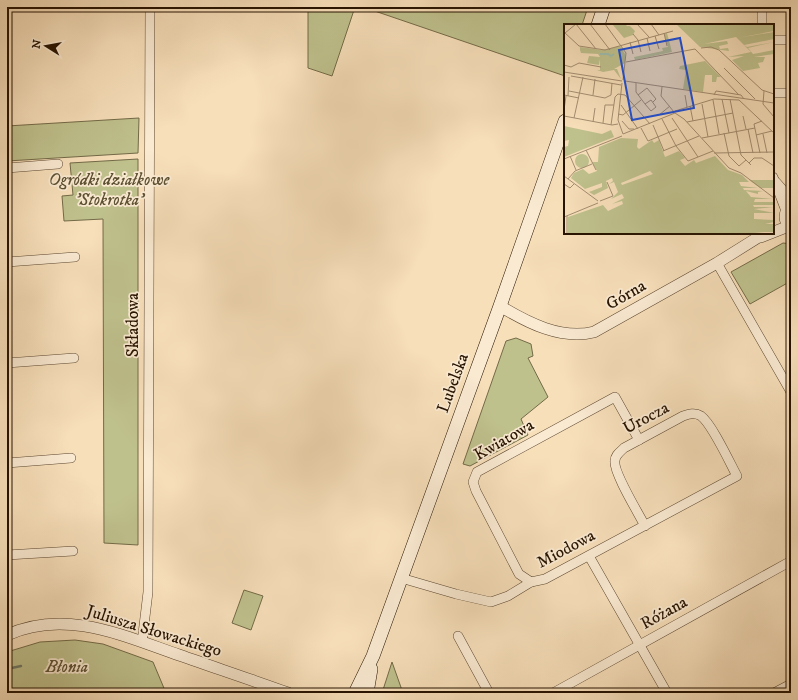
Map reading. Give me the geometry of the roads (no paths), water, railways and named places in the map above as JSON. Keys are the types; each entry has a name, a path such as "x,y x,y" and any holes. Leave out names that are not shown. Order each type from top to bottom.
{"main road":[{"path":"598,24 604,7"},
{"name":"Lubelska","path":"355,693 373,656 500,306 564,124"},
{"name":"Lubelska","path":"367,693 373,656"}],"street":[{"name":"Składowa","path":"142,642 148,594 150,7"},
{"path":"762,7 762,24"},
{"path":"774,40 791,40"},
{"path":"774,93 791,93"},
{"path":"7,168 58,164"},
{"path":"774,179 791,198"},
{"path":"774,179 789,218 774,226"},
{"name":"Górna","path":"774,228 789,218"},
{"name":"Górna","path":"500,306 513,314 558,332 574,335 588,334 602,329 718,263 763,235"},
{"path":"7,262 75,257"},
{"path":"718,263 791,392"},
{"path":"7,362 74,358"},
{"name":"Kwiatowa","path":"531,582 519,574 476,491 473,482 477,472 615,397 639,440"},
{"name":"Urocza","path":"645,526 615,466 614,461 619,452 683,416 698,414 708,423 738,476"},
{"path":"7,463 71,458"},
{"name":"Miodowa","path":"401,578 462,596 491,602 508,596 531,582 544,579 738,476"},
{"path":"7,555 73,551"},
{"path":"589,556 667,693"},
{"name":"Różana","path":"553,693 791,560"},
{"name":"Juliusza Słowackiego","path":"7,635 33,626 62,623 102,629 288,693"},
{"path":"458,636 489,693"},
{"path":"774,693 791,684"}],"waterway":[{"path":"7,669 21,666"}],"park label":[{"name":"Ogródki działkowe 'Stokrotka'","path":"109,190"},
{"name":"Błonia","path":"67,667"}]}
